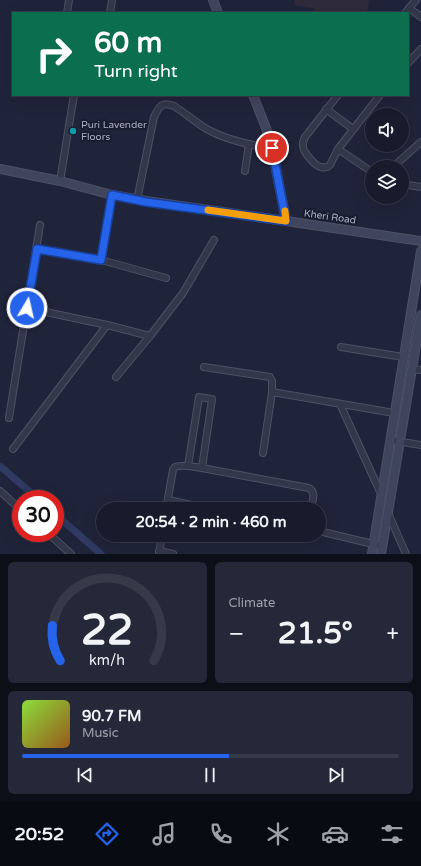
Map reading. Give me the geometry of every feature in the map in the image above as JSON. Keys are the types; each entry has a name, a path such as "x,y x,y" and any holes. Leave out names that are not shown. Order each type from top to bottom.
{"street":[{"path":"67,12 69,0"},
{"path":"110,12 112,0"},
{"path":"213,0 218,12"},
{"path":"416,0 407,11 421,17"},
{"path":"409,62 421,49"},
{"path":"60,181 74,96"},
{"path":"253,96 273,150 286,221"},
{"path":"337,96 305,137 302,144 305,152 316,165 324,168 330,165 338,149 366,115 378,96"},
{"path":"137,200 154,117 161,106 165,104 174,106 205,128 224,136 273,150"},
{"path":"326,109 353,129"},
{"path":"402,160 421,142"},
{"path":"245,171 249,144"},
{"path":"338,149 365,167"},
{"name":"Kheri Road","path":"0,169 60,181 137,200 421,241"},
{"path":"409,185 421,187"},
{"path":"101,260 112,195"},
{"path":"9,418 40,225"},
{"path":"116,377 183,293 214,240"},
{"path":"37,249 101,260 166,278"},
{"path":"372,554 421,251"},
{"path":"27,308 150,336"},
{"path":"326,533 374,544 382,550 400,442 417,370 421,315"},
{"path":"13,449 107,325"},
{"path":"341,347 403,357"},
{"path":"204,367 270,377 272,382 272,392 263,453"},
{"path":"272,392 394,412"},
{"path":"188,466 199,397 212,399 202,468"},
{"path":"340,404 382,496"},
{"path":"390,440 421,445"},
{"path":"177,502 168,500 173,470 178,466 188,466 309,488 313,493 312,502"},
{"path":"0,491 12,502"},
{"path":"388,513 406,554"},
{"path":"58,542 71,554"},
{"path":"161,542 159,553 173,554"}],"shaded area":[{"path":"295,0 369,0 367,12 313,12 314,8 294,5"}],"waterway":[{"path":"0,466 28,490"},
{"path":"64,522 101,554"}],"slow traffic":[{"path":"208,210 286,221 285,211"}],"place":[{"name":"Puri Lavender Floors","path":"73,131"}],"route":[{"path":"27,308 37,249 101,260 112,195 146,202 286,221 272,148"}]}
